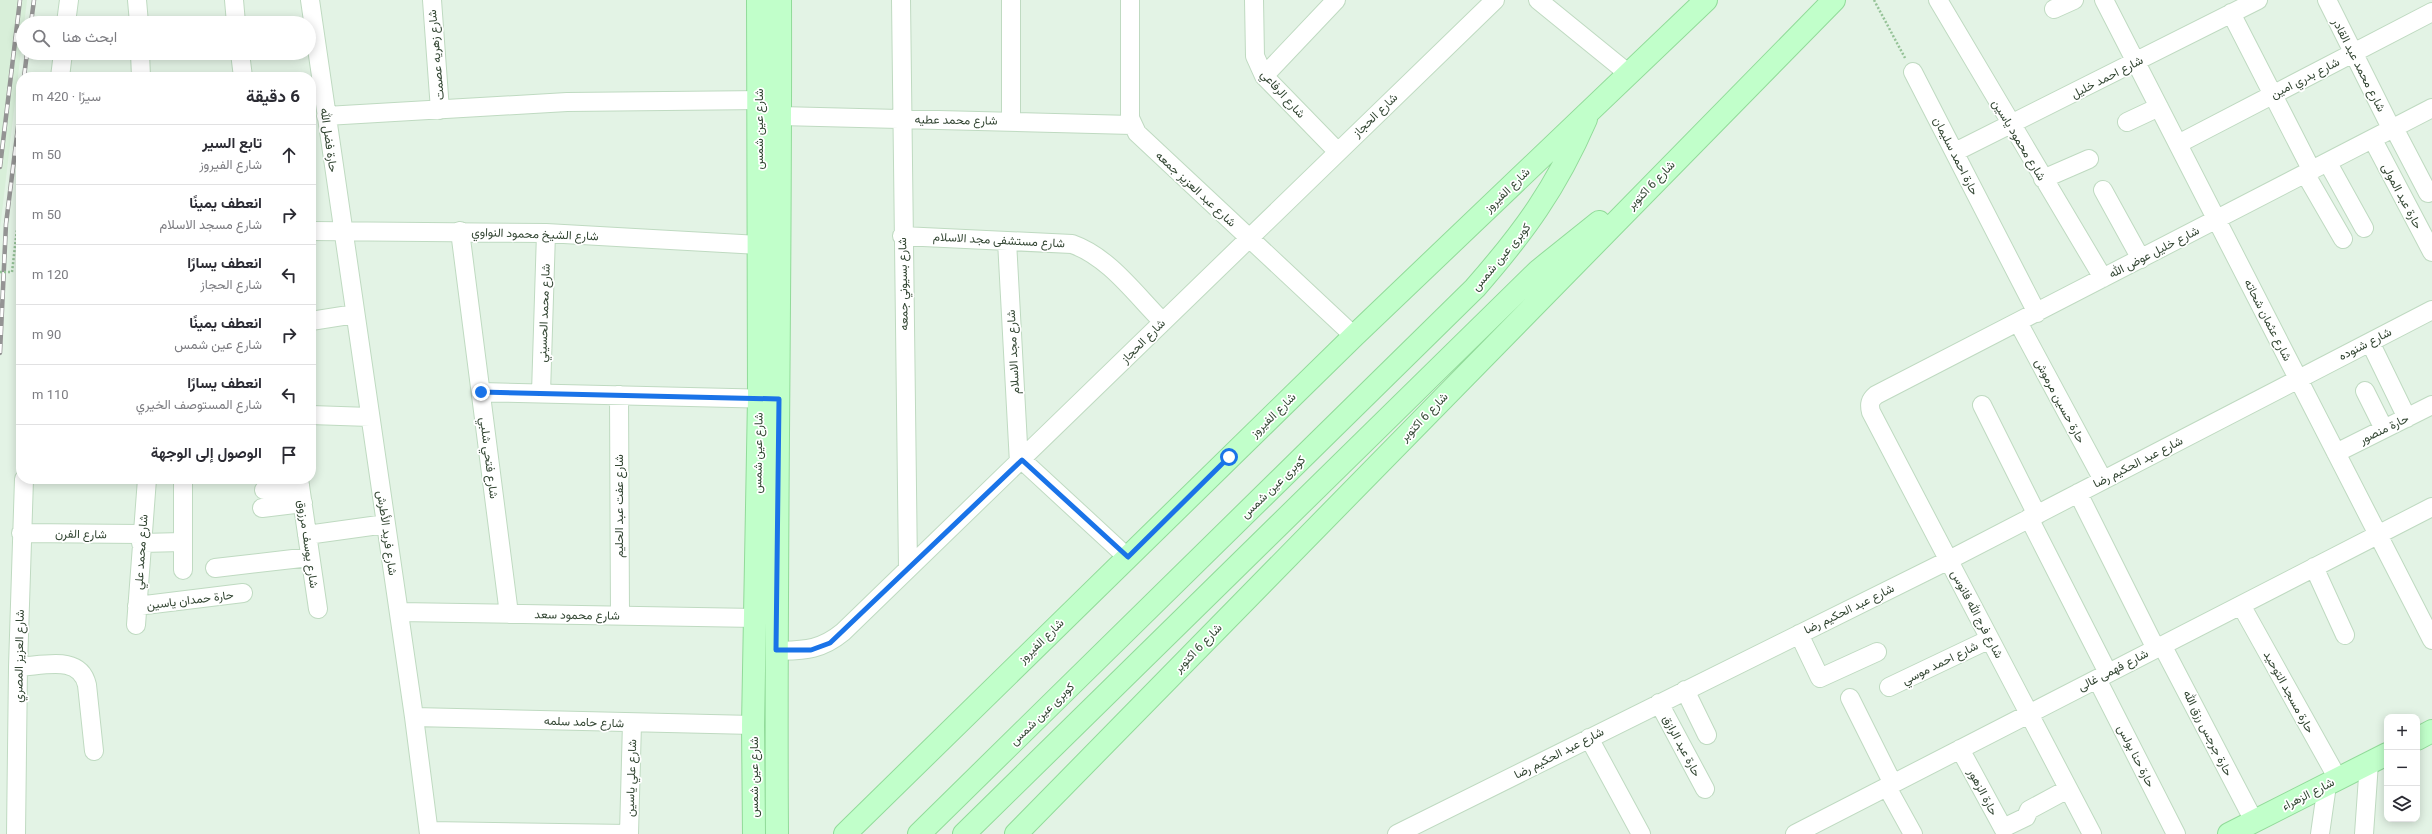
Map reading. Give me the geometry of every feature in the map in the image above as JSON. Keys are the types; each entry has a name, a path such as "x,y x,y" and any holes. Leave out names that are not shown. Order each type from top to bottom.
{"main road":[{"name":"شارع عين شمس","path":"758,0 759,245 769,399 776,650 777,834"},
{"name":"شارع عين شمس","path":"754,834 753,724 756,618 769,399 780,108 780,0"},
{"name":"شارع الفيروز","path":"845,834 1354,336 1706,0"},
{"name":"شارع 6 اكتوبر","path":"1016,834 1654,181 1834,0"},
{"name":"كوبرى عين شمس","path":"919,834 1475,288 1514,244 1544,202 1569,158 1590,111"},
{"path":"964,834 1501,309 1538,271 1592,227 1654,181"},
{"path":"2420,737 2432,731"},
{"name":"شارع الزهراء","path":"2229,834 2378,759"}],"street":[{"path":"67,16 69,0"},
{"path":"138,0 139,16"},
{"path":"234,0 235,16"},
{"name":"حارة فضل الله","path":"310,0 312,16"},
{"name":"شارع زهريه عصمت","path":"432,0 440,110"},
{"name":"شارع بسيوني جمعه","path":"901,0 902,236 908,569"},
{"path":"1010,0 1011,122"},
{"path":"1130,0 1132,125"},
{"name":"شارع الرفاعي","path":"1254,0 1255,56 1264,76 1337,151"},
{"path":"1264,76 1336,0"},
{"name":"شارع الحجاز","path":"776,650 811,650 830,643 1020,462 1162,321 1495,0"},
{"path":"1538,0 1629,74"},
{"name":"شارع محمود ياسين","path":"1938,0 2103,278"},
{"path":"2054,9 2074,0"},
{"name":"شارع عثمان شحاته","path":"2104,0 2432,640"},
{"name":"شارع احمد خليل","path":"1955,152 2258,0"},
{"name":"شارع محمد عبد القادر","path":"2327,0 2353,53 2428,193"},
{"name":"شارع بدري امين","path":"2178,144 2432,12"},
{"path":"2231,14 2315,170 2343,239"},
{"name":"حارة فضل الله","path":"316,44 343,232"},
{"path":"60,72 61,60"},
{"path":"140,60 141,72"},
{"path":"241,60 242,72"},
{"name":"حارة احمد سليمان","path":"1913,72 2036,312"},
{"name":"شارع محمد عطيه","path":"326,116 567,102 759,100 780,108 901,119 1132,125"},
{"path":"2127,122 2159,107"},
{"name":"شارع خليل عوض الله","path":"1876,395 2315,170 2432,108"},
{"name":"شارع عبد العزيز جمعه","path":"1132,125 1147,143 1354,336"},
{"name":"حارة عبد المولى","path":"2373,140 2432,252"},
{"path":"2043,179 2089,159"},
{"path":"2315,170 2364,228"},
{"path":"2103,190 2140,259"},
{"name":"شارع الشيخ محمود النواوي","path":"316,231 546,232 759,245"},
{"name":"شارع فتحي شلبي","path":"460,231 509,614"},
{"name":"شارع فريد الأطرش","path":"343,232 399,612 429,832"},
{"name":"شارع محمد الحسيني","path":"541,393 546,232"},
{"name":"شارع مستشفى مجد الاسلام","path":"902,236 1072,244 1086,248 1100,258 1162,321"},
{"name":"شارع مجد الاسلام","path":"1007,241 1020,462"},
{"name":"شارع شنوده","path":"2298,379 2432,310"},
{"path":"316,320 355,314"},
{"name":"حارة حسين مرموش","path":"2018,322 2102,480"},
{"path":"2370,342 2407,418"},
{"name":"شارع عبد الحكيم رضا","path":"1397,834 1949,560 2298,379"},
{"path":"2364,391 2384,429"},
{"path":"481,392 769,399"},
{"name":"شارع عفت عبد الحليم","path":"619,395 620,616"},
{"name":"شارع فرج الله فانوس","path":"1876,395 1871,400 1869,406 1871,412 2092,834"},
{"name":"حارة حنا بولس","path":"1982,405 2033,516 2103,676 2176,834"},
{"name":"حارة منصور","path":"2336,453 2432,405"},
{"path":"316,415 370,417"},
{"path":"1020,462 1128,557"},
{"name":"شارع العزيز المصري","path":"16,834 18,667 24,484"},
{"name":"شارع محمد علي","path":"136,625 141,539 146,484"},
{"path":"183,484 183,570"},
{"path":"264,490 291,484"},
{"name":"شارع يوسف مرزوق","path":"300,484 318,609"},
{"name":"حارة جرجس رزق الله","path":"2078,493 2159,647 2254,821"},
{"path":"262,508 303,503"},
{"name":"شارع فهمى غالى","path":"1795,834 2432,507"},
{"path":"307,535 386,524"},
{"name":"شارع الفرن","path":"21,533 183,542"},
{"path":"215,568 310,556"},
{"path":"2314,567 2345,635"},
{"name":"حارة حمدان ياسين","path":"137,606 243,593"},
{"name":"حارة مسجد التوحيد","path":"2241,605 2332,782"},
{"name":"شارع محمود سعد","path":"399,612 756,618"},
{"path":"1799,634 1820,678 1877,652"},
{"name":"شارع احمد موسي","path":"1889,687 1990,639"},
{"path":"18,667 70,664 79,668 85,675 87,685 94,751"},
{"path":"1685,690 1707,735"},
{"path":"1850,698 1913,834"},
{"name":"حارة عبد الرازق","path":"1659,703 1705,789"},
{"name":"شارع حامد سلمه","path":"414,717 632,723 753,724"},
{"name":"شارع علي ياسين","path":"629,834 632,723"},
{"path":"1589,738 1641,834"},
{"name":"حارة الزهور","path":"1960,749 2003,828 2026,817 2029,810 2068,789"},
{"path":"2364,834 2378,759"},
{"path":"2320,834 2332,782"},
{"path":"429,832 629,834"}],"path":[{"path":"1874,0 1913,72"},
{"path":"0,272 12,272 16,238"}],"shaded area":[{"path":"0,0 27,0 25,16 16,16 16,60 20,60 19,72 16,72 16,93 0,229"}],"railway":[{"path":"18,16 20,0"},
{"path":"32,16 34,0"},
{"path":"0,167 16,33"},
{"path":"25,72 26,60"},
{"path":"0,353 6,224 16,143"}],"route":[{"path":"481,392 779,399 776,650 811,650 830,643 1022,460 1128,557 1229,457"}]}
